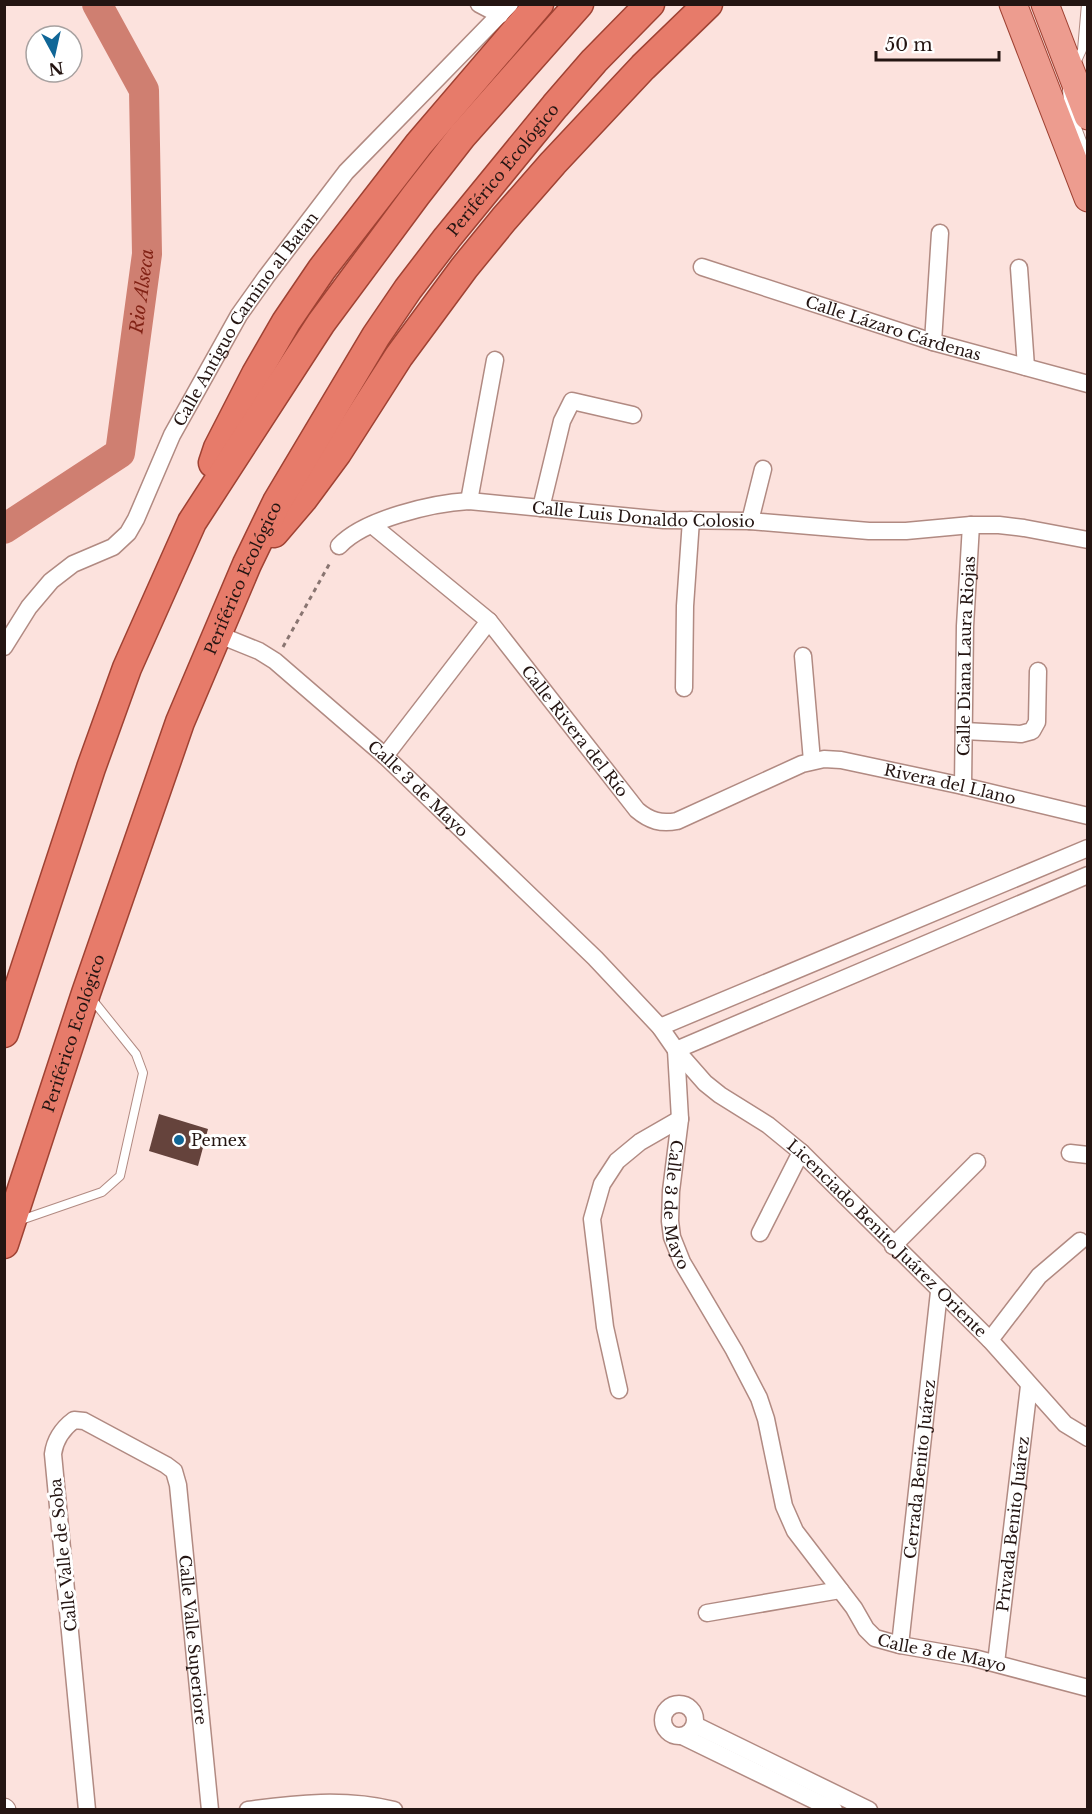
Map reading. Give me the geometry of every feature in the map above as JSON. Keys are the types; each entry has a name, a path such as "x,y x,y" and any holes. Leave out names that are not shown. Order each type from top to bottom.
{"highway":[{"path":"4,1033 91,768 127,668 192,522 218,448 256,374 286,322 322,270 419,144 539,4"},
{"path":"192,522 296,360 416,195 462,136 579,4"},
{"name":"Periférico Ecológico","path":"8,1234 86,993 180,722 247,564 277,502 355,370 408,289 555,106 650,4"},
{"path":"247,564 303,499 337,453 399,356 464,268 504,219 643,67 706,9"}],"main road":[{"path":"1013,4 1088,198"},
{"path":"1045,4 1070,75 1088,116"}],"street":[{"path":"479,4 505,10"},
{"name":"Calle Antiguo Camino al Batan","path":"5,645 29,607 51,581 73,564 113,547 128,532 136,519 172,435 239,315 266,277 346,172 505,10"},
{"path":"933,342 940,233"},
{"name":"Calle Lázaro Cárdenas","path":"702,267 933,342 1088,384"},
{"path":"1019,268 1026,367"},
{"path":"469,501 495,360"},
{"path":"541,508 562,421 572,401 633,415"},
{"path":"750,521 763,470"},
{"name":"Calle Luis Donaldo Colosio","path":"339,546 346,538 372,525 436,504 469,501 615,516 750,521 887,532 971,525 1024,528 1088,540"},
{"path":"684,688 685,606 691,520"},
{"name":"Calle Rivera del Río","path":"372,525 489,621 637,810 646,818 666,823 677,821 812,761"},
{"name":"Calle Diana Laura Riojas","path":"963,786 965,626 971,525"},
{"path":"385,756 489,621"},
{"name":"Calle 3 de Mayo","path":"217,634 259,651 275,661 385,756 595,958 660,1027 676,1050 680,1119 671,1191 670,1221 674,1244 759,1398 766,1419 780,1491 789,1520 870,1634 881,1640 900,1645 996,1663 1088,1688"},
{"path":"804,656 812,761"},
{"path":"964,731 1021,734 1032,731 1037,722 1038,671"},
{"name":"Rivera del Llano","path":"812,761 841,760 1088,816"},
{"path":"660,1027 1088,848"},
{"path":"676,1050 1088,875"},
{"path":"967,898 976,922"},
{"path":"796,970 806,994"},
{"name":"Licenciado Benito Juárez Oriente","path":"676,1050 705,1083 768,1125 801,1152 939,1292 990,1340 1065,1424 1088,1438"},
{"path":"619,1390 605,1327 592,1219 602,1184 617,1161 640,1142 680,1119"},
{"path":"760,1233 801,1152"},
{"path":"1070,1153 1088,1155"},
{"path":"893,1246 977,1162"},
{"path":"990,1340 1039,1276 1080,1240"},
{"name":"Cerrada Benito Juárez","path":"900,1645 939,1292"},
{"name":"Privada Benito Juárez","path":"996,1663 1029,1386"},
{"name":"Calle Valle de Soba","path":"87,1809 53,1454 54,1444 64,1428 74,1420 84,1421 166,1465 174,1472"},
{"name":"Calle Valle Superiore","path":"174,1472 178,1485 210,1809"},
{"path":"707,1613 840,1590"},
{"path":"834,1809 688,1730 869,1809"},
{"path":"248,1809 291,1804 333,1803 362,1804 394,1809"}],"lane":[{"path":"1086,4 1082,50 1070,75 1066,95 1088,157"},
{"path":"8,1234 102,1192 120,1176 144,1073 136,1054 86,993"}],"path":[{"path":"275,661 339,546"}],"building":[{"name":"Pemex","path":"159,1114 208,1129 198,1166 149,1151"}],"waterway":[{"name":"Rio Alseca","path":"4,529 120,453 147,254 144,90 97,4"}],"place":[{"name":"Pemex","path":"179,1140"}]}
